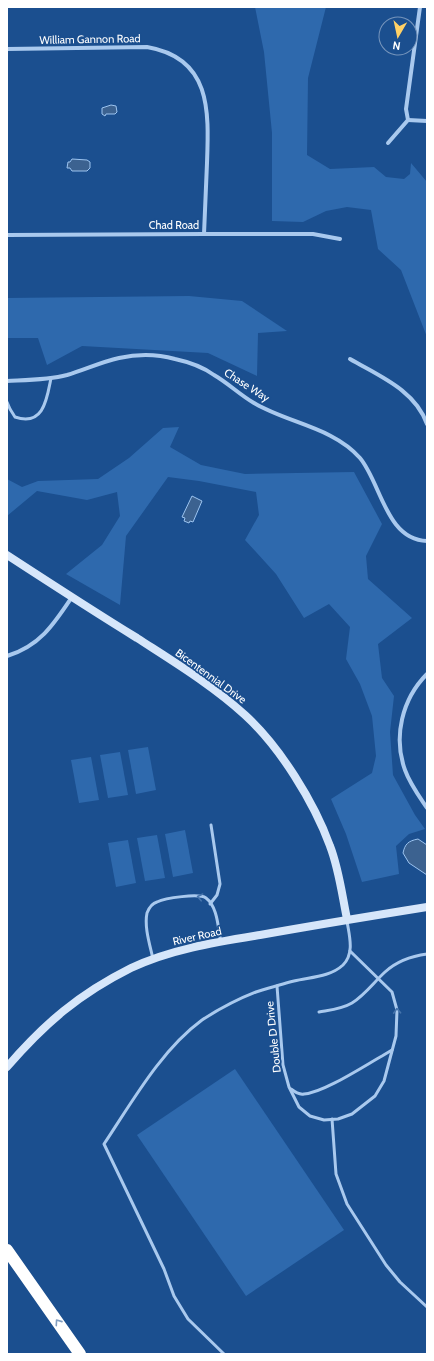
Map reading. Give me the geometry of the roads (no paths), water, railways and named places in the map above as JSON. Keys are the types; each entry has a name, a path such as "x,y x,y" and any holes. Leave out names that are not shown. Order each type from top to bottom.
{"highway":[{"path":"7,1250 80,1354"}],"street":[{"path":"408,120 406,109 420,7"},
{"name":"William Gannon Road","path":"7,49 147,47 168,52 185,63 201,86 207,114 208,143 204,234"},
{"path":"408,120 427,121"},
{"path":"388,143 408,120"},
{"name":"Chad Road","path":"7,235 312,234 340,239"},
{"name":"Chase Way","path":"7,381 51,378 66,375 118,358 133,356 161,356 202,368 254,403 341,442 360,459 371,476 382,502 397,526 409,536 427,541"},
{"path":"350,359 401,388 423,414 427,424"},
{"name":"Bicentennial Drive","path":"7,555 203,681 222,694 246,716 266,738 305,793 330,846 338,873 347,919"},
{"path":"7,656 18,653 41,638 72,597"},
{"path":"427,674 416,688 403,714 400,727 400,742 405,770 411,783 427,808"},
{"name":"River Road","path":"7,1067 30,1040 71,1004 106,981 133,967 178,951 221,942 347,919 427,907"}],"lane":[{"path":"7,402 10,410 15,416 30,419 41,411 46,403 51,378"},
{"path":"210,904 217,894 220,884 211,825"},
{"path":"153,960 147,918 148,911 152,905 158,902 192,896 206,898 214,910 221,942"},
{"path":"347,919 350,951"},
{"name":"Double D Drive","path":"350,951 379,979 392,992 396,1003 396,1036 384,1080 375,1096 352,1114 338,1119 324,1120 310,1116 299,1106 289,1087 283,1065 277,986 328,974 344,964 350,951"},
{"path":"319,1012 344,1007 352,1003 369,990 393,966 403,960 427,954"},
{"path":"224,1354 188,1319 174,1296 164,1268 104,1144 154,1069 182,1037 202,1020 227,1006 256,993 277,986"},
{"path":"289,1087 296,1093 303,1095 321,1090 392,1050"},
{"path":"332,1119 336,1174 347,1204 386,1265 400,1282 427,1307"}]}
